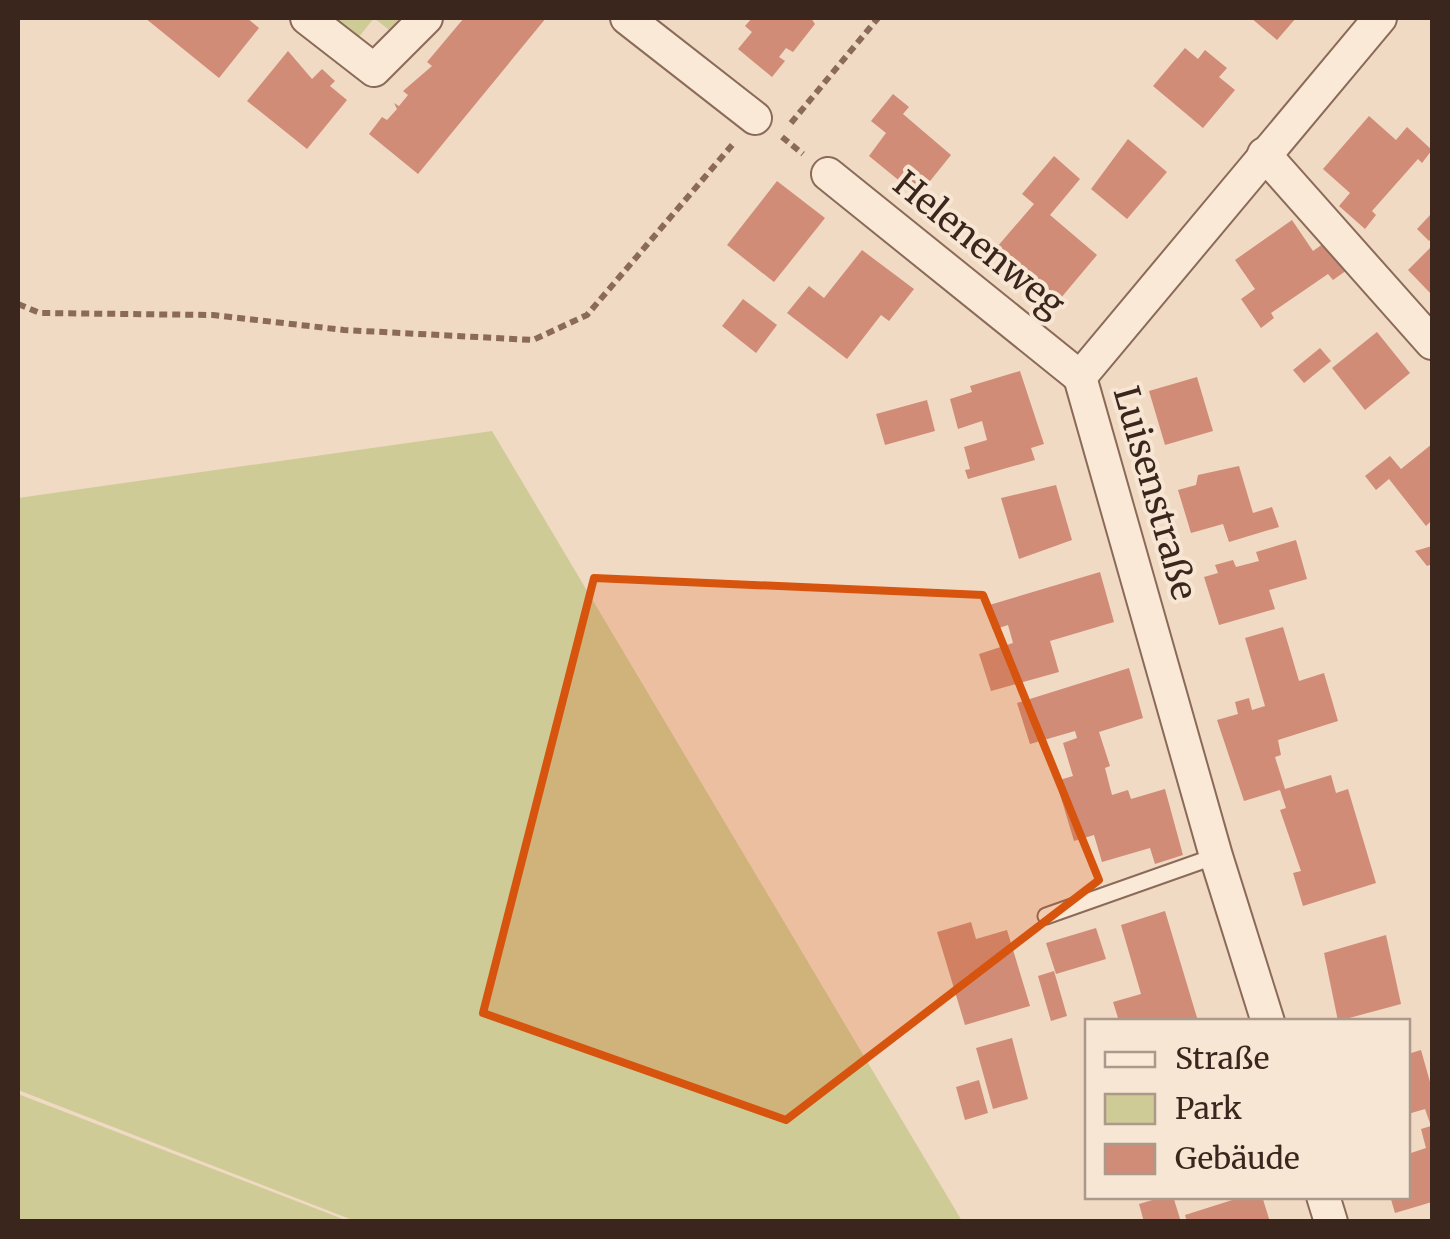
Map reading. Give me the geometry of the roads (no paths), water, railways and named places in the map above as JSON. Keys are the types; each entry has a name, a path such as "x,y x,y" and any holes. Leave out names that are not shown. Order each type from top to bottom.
{"street":[{"path":"308,18 374,70 426,18"},
{"path":"627,18 768,127"},
{"name":"Luisenstraße","path":"1267,1019 1216,856 1080,377 1380,18"},
{"path":"1264,154 1432,343"},
{"name":"Helenenweg","path":"828,174 1080,377"}],"lane":[{"path":"1046,916 1216,856"}]}
